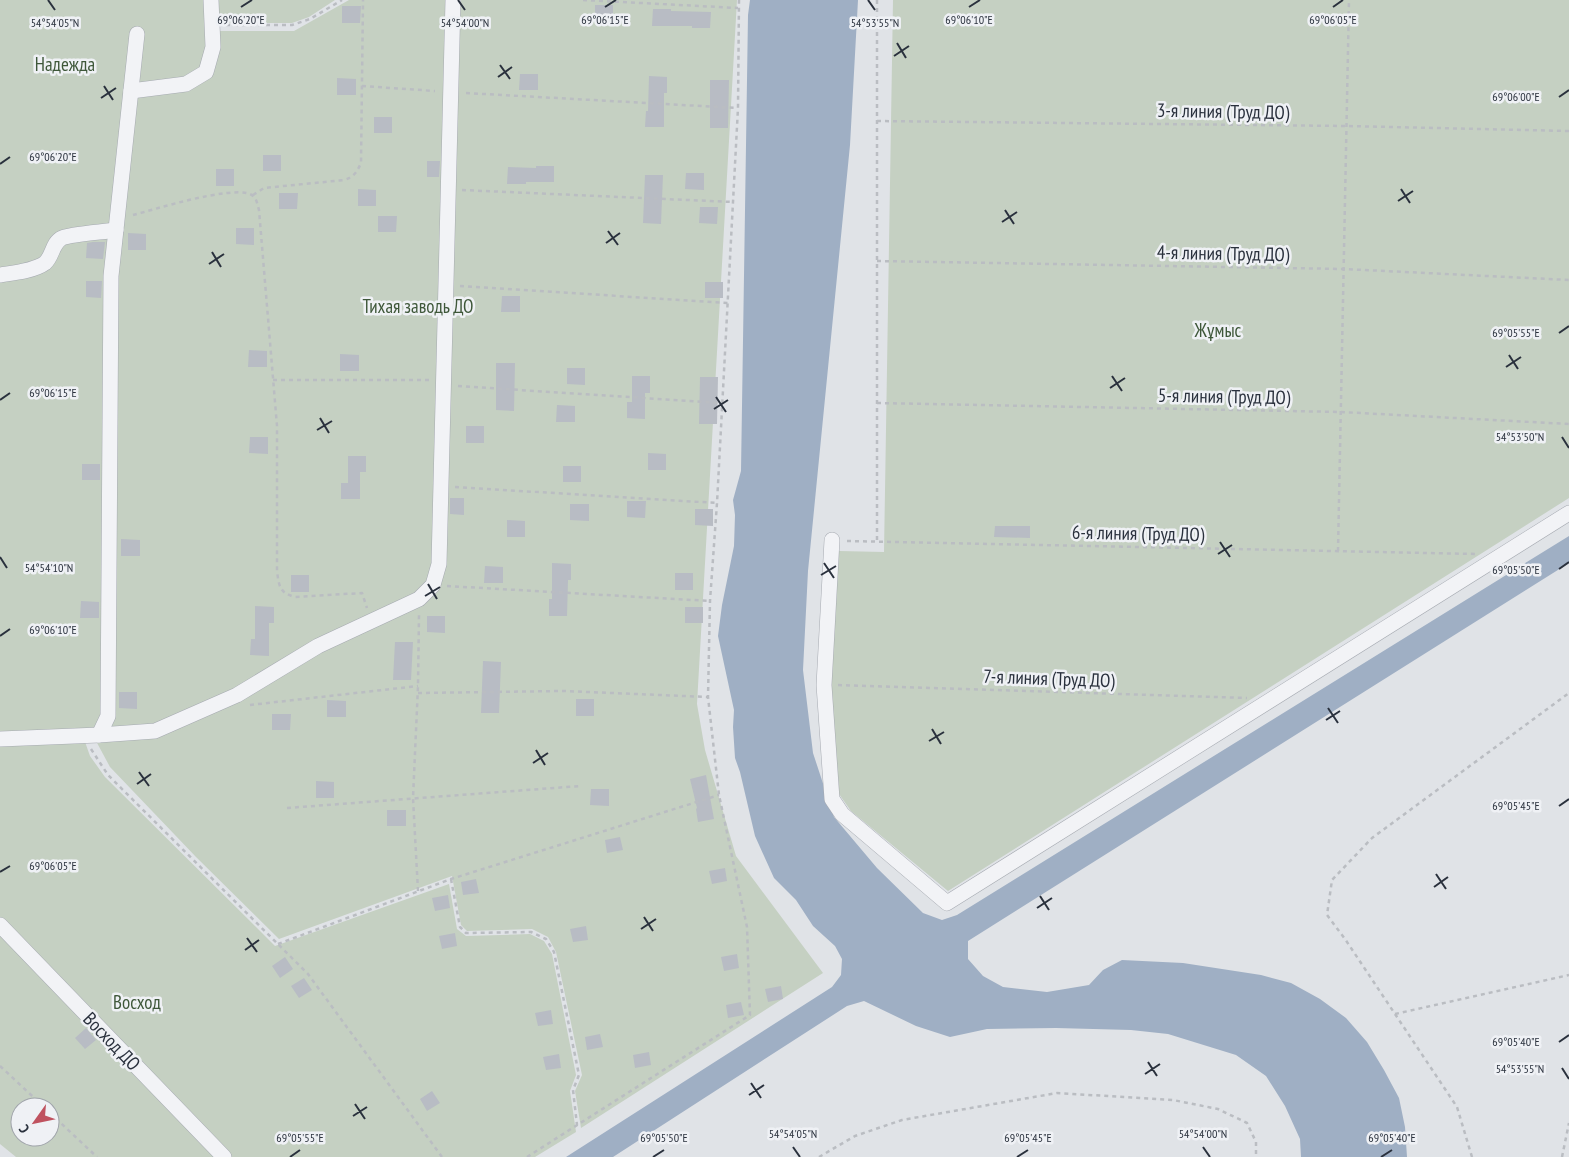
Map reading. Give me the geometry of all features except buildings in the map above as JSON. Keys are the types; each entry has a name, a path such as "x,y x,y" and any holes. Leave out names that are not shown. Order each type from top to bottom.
{"street":[{"path":"131,91 186,84 206,72 213,47 210,0"},
{"path":"0,739 155,731 237,696 318,646 419,599 433,585 439,564 453,0"},
{"path":"93,735 108,716 110,276 137,34"},
{"path":"0,275 30,270 44,263 56,242 64,237 116,225"},
{"path":"832,540 824,685 832,799 842,814 948,903 1569,513"},
{"name":"Восход ДО","path":"0,925 224,1157"}],"path":[{"path":"212,25 292,25 310,19 342,0"},
{"path":"116,225 201,197 233,193 253,195 264,188 351,178 357,172 361,163 364,0"},
{"path":"583,0 738,8"},
{"path":"527,1157 750,1015 747,927 719,795 708,697 710,601 738,108 739,0"},
{"path":"877,0 877,541"},
{"path":"1338,551 1349,0"},
{"path":"362,86 450,93 738,108"},
{"name":"3-я линия (Труд ДО)","path":"877,121 1347,126 1569,131"},
{"path":"448,190 733,202"},
{"path":"253,195 259,210 277,426 277,572 279,585 286,594 295,597 362,593 372,622"},
{"name":"4-я линия (Труд ДО)","path":"877,261 1344,269 1569,280"},
{"path":"446,285 728,302"},
{"path":"273,380 444,383 721,403"},
{"name":"5-я линия (Труд ДО)","path":"877,403 1341,412 1569,424"},
{"path":"441,486 717,503"},
{"name":"6-я линия (Труд ДО)","path":"832,540 1503,554"},
{"path":"433,585 710,601"},
{"path":"418,892 413,798 418,693 419,599"},
{"name":"7-я линия (Труд ДО)","path":"824,685 1274,698"},
{"path":"237,696 243,703 252,706 418,686"},
{"path":"418,693 563,691 708,697"},
{"path":"1472,1157 1457,1107 1345,939 1326,915 1332,880 1372,838 1569,693"},
{"path":"93,735 92,752 108,775 308,974 442,1157"},
{"path":"287,808 580,786"},
{"path":"278,944 451,879 719,795"},
{"path":"451,879 460,927 466,933 531,932 546,939 554,952 579,1075 573,1090 577,1125"},
{"path":"1395,1014 1569,975"},
{"path":"0,1066 33,1097"},
{"path":"819,1157 855,1136 902,1120 1057,1093 1173,1100 1218,1110 1247,1123 1256,1142 1256,1157"},
{"path":"60,1122 97,1157"},
{"path":"1562,1157 1569,1123"}],"green space":[{"name":"Надежда","path":"0,0 206,0 209,45 201,67 185,77 126,84 101,717 94,729 0,734"},
{"path":"213,0 335,0 309,17 292,23 214,23"},
{"name":"Тихая заводь ДО","path":"349,0 737,0 697,704 705,750 736,856 823,973 581,1128 575,1091 582,1075 556,952 548,937 532,929 467,931 461,925 452,876 279,939 196,857 110,767 96,741 111,727 117,266 136,96 209,76 218,31 294,31"},
{"name":"Жұмыс","path":"893,0 1569,0 1569,498 948,891 851,811 839,794 831,682 839,551 884,552"},
{"name":"Восход","path":"84,739 90,756 105,777 275,946 449,884 457,929 466,936 530,934 544,941 552,954 576,1075 570,1091 576,1132 535,1157 16,1157 0,1144 0,743"}],"water":[{"path":"750,0 858,0 850,145 808,571 803,670 813,753 834,817 877,868 923,913 942,920 957,915 1569,536 1569,563 968,941 968,959 983,976 1003,987 1047,992 1089,985 1103,970 1122,960 1183,963 1261,975 1291,983 1320,999 1346,1018 1367,1042 1399,1098 1405,1127 1407,1157 1301,1157 1300,1139 1285,1106 1266,1076 1236,1055 1168,1034 1131,1030 1056,1028 987,1029 950,1037 916,1026 864,1001 847,1006 613,1157 566,1157 832,987 841,975 842,959 835,946 813,926 796,900 774,878 755,836 735,758 734,710 718,636 734,546 735,515 733,500 741,471 748,15"}]}
